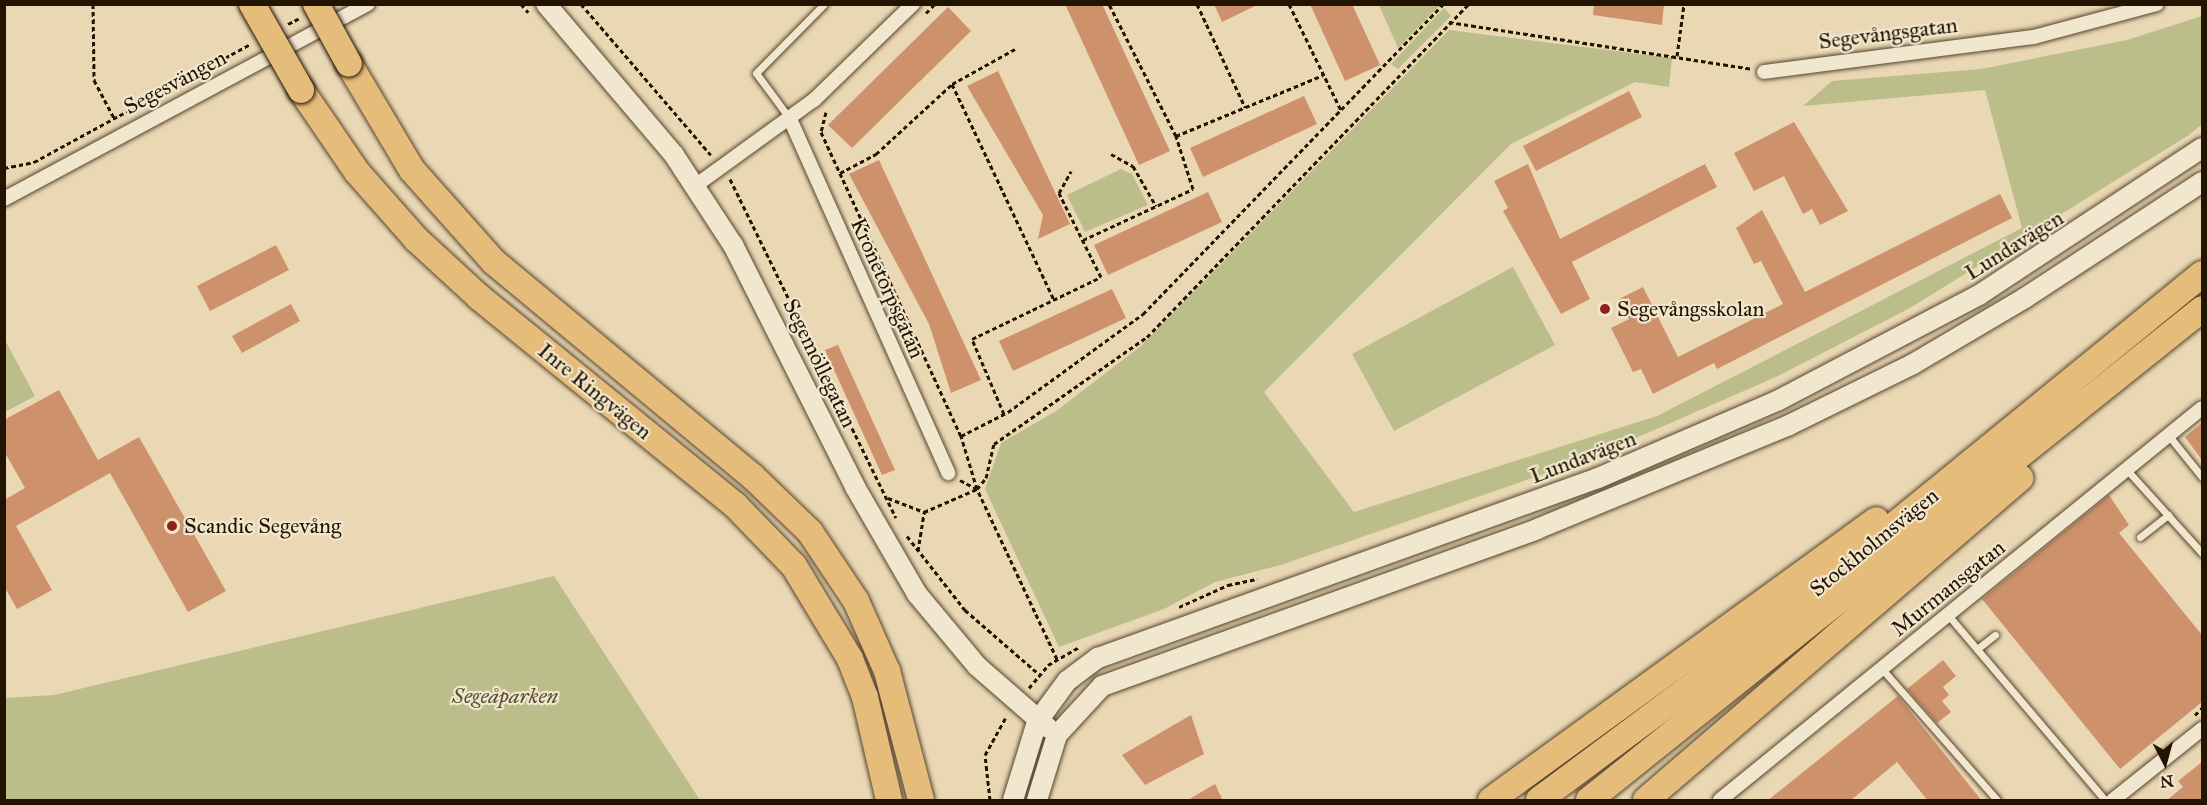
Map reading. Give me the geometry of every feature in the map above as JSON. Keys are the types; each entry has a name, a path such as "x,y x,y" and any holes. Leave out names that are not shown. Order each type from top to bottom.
{"highway":[{"name":"Inre Ringvägen","path":"252,4 300,90 357,172 416,238 479,297 735,505 794,567 850,659 865,697 889,801"},
{"name":"Inre Ringvägen","path":"311,10 349,64 412,170 495,262 761,484 810,532 856,601 887,671 921,801"},
{"name":"Stockholmsvägen","path":"1539,801 1751,642 2202,274"},
{"name":"Stockholmsvägen","path":"1589,801 2202,309"},
{"path":"1646,801 2065,441 2202,315"},
{"path":"1491,801 2123,338"}],"main road":[{"name":"Segemöllegatan","path":"546,4 695,186 733,245 886,544 946,631 1016,705 1058,735"},
{"name":"Lundavägen","path":"1013,801 1037,722 1067,681 1098,658 1598,478 1849,366 1979,295 2202,148"},
{"path":"1037,801 1058,735 1102,686 1538,529 1789,425 1913,364 2015,304 2202,183"}],"street":[{"name":"Segesvängen","path":"4,199 368,4"},
{"path":"695,186 790,119 913,4"},
{"name":"Segevångsgatan","path":"1764,72 2034,37 2157,4"},
{"name":"Kronetorpsgatan","path":"790,119 948,473"},
{"name":"Murmansgatan","path":"1720,801 2202,408"},
{"path":"2113,801 2202,729"}],"lane":[{"path":"790,119 756,73 824,4"},
{"path":"2169,436 2202,477"},
{"path":"2127,470 2202,553"},
{"path":"2140,537 2168,515"},
{"path":"1948,615 2105,801"},
{"path":"1977,649 1995,634"},
{"path":"1882,669 1997,801"}],"path":[{"path":"93,4 94,80 115,118"},
{"path":"1083,240 1193,189 1176,136 1109,4"},
{"path":"1197,4 1245,108"},
{"path":"1289,4 1341,110"},
{"path":"961,436 1004,414 1143,314 1443,4"},
{"path":"899,524 886,497 924,512 977,489 986,478 994,444 1147,337 1449,22 1469,4"},
{"path":"1677,57 1684,4"},
{"path":"276,30 311,10"},
{"path":"1449,22 1764,72"},
{"path":"4,168 34,162 257,41"},
{"path":"840,173 876,154 952,84 1015,49"},
{"path":"1176,136 1323,75"},
{"path":"952,84 1054,300"},
{"path":"826,111 821,132 961,436 977,489 1057,659"},
{"path":"1111,154 1132,166 1156,206"},
{"path":"1004,414 972,339 1101,277 1059,193 1071,171"},
{"path":"918,553 924,512"},
{"path":"905,533 918,553 983,629 1040,675"},
{"path":"1174,611 1228,585 1262,579"},
{"path":"990,801 986,755 1016,705 1040,675 1057,659 1084,645"}],"green space":[{"path":"1379,5 1440,5 1398,48"},
{"path":"1444,8 1451,16 1398,69 1391,64"},
{"path":"2202,16 2202,124 2189,135 1910,308 1776,377 1590,458 1281,565 1215,582 1164,609 1059,647 985,489 1001,443 1056,411 1141,346 1449,30 1672,58 1669,87 1635,82 1511,144 1264,392 1354,512 1657,416 2022,228 1985,90 1803,106 1832,81 1981,69 2127,40"},
{"path":"1121,169 1132,174 1148,205 1085,232 1067,195"},
{"path":"1513,267 1555,345 1394,431 1352,354"},
{"path":"5,340 35,396 4,412"},
{"name":"Segeåparken","path":"554,576 700,800 5,800 5,698 54,695"}],"building":[{"path":"1065,4 1102,4 1170,151 1139,165"},
{"path":"1214,4 1259,4 1222,22"},
{"path":"1310,4 1352,4 1380,65 1345,81"},
{"path":"1594,4 1664,4 1662,25 1593,15"},
{"path":"948,7 971,31 852,148 828,125"},
{"path":"998,71 1070,224 1038,239 1043,215 967,86"},
{"path":"1629,91 1642,117 1536,171 1523,146"},
{"path":"1304,96 1317,124 1203,177 1190,148"},
{"path":"1794,122 1848,211 1820,225 1812,209 1803,214 1784,176 1754,191 1734,153"},
{"path":"879,160 981,380 951,393 929,324 849,174"},
{"path":"1528,164 1560,239 1705,164 1717,187 1572,262 1590,299 1561,314 1503,211 1508,208 1494,181"},
{"path":"1208,192 1222,222 1108,275 1094,245"},
{"path":"2000,194 2012,218 1717,369 1714,363 1653,394 1641,369 1633,372 1611,328 1629,319 1619,299 1643,287 1678,357 1783,304 1761,261 1754,264 1736,228 1762,210 1805,292"},
{"path":"276,245 289,270 210,311 197,286"},
{"path":"1112,289 1126,318 1013,371 999,341"},
{"path":"291,304 300,321 242,353 232,336"},
{"path":"838,345 895,470 882,475 825,350"},
{"name":"Scandic Segevång","path":"59,390 98,460 139,437 226,591 188,612 110,473 16,526 52,590 17,609 4,586 4,500 25,488 4,451 4,420"},
{"path":"2202,423 2202,460 2185,437"},
{"path":"2109,495 2129,525 2119,533 2202,635 2202,702 2120,769 1982,599"},
{"path":"1943,660 1956,676 1943,687 1949,695 1942,701 1951,712 1937,723 1907,689"},
{"path":"1898,696 1982,801 1928,801 1897,762 1850,801 1767,801"},
{"path":"1191,715 1204,754 1145,785 1122,755"},
{"path":"2202,762 2202,801 2166,801 2183,787 2178,781"},
{"path":"1215,784 1223,801 1186,801"}],"place":[{"name":"Segevångsskolan","path":"1605,309"},
{"name":"Scandic Segevång","path":"172,526"}]}
